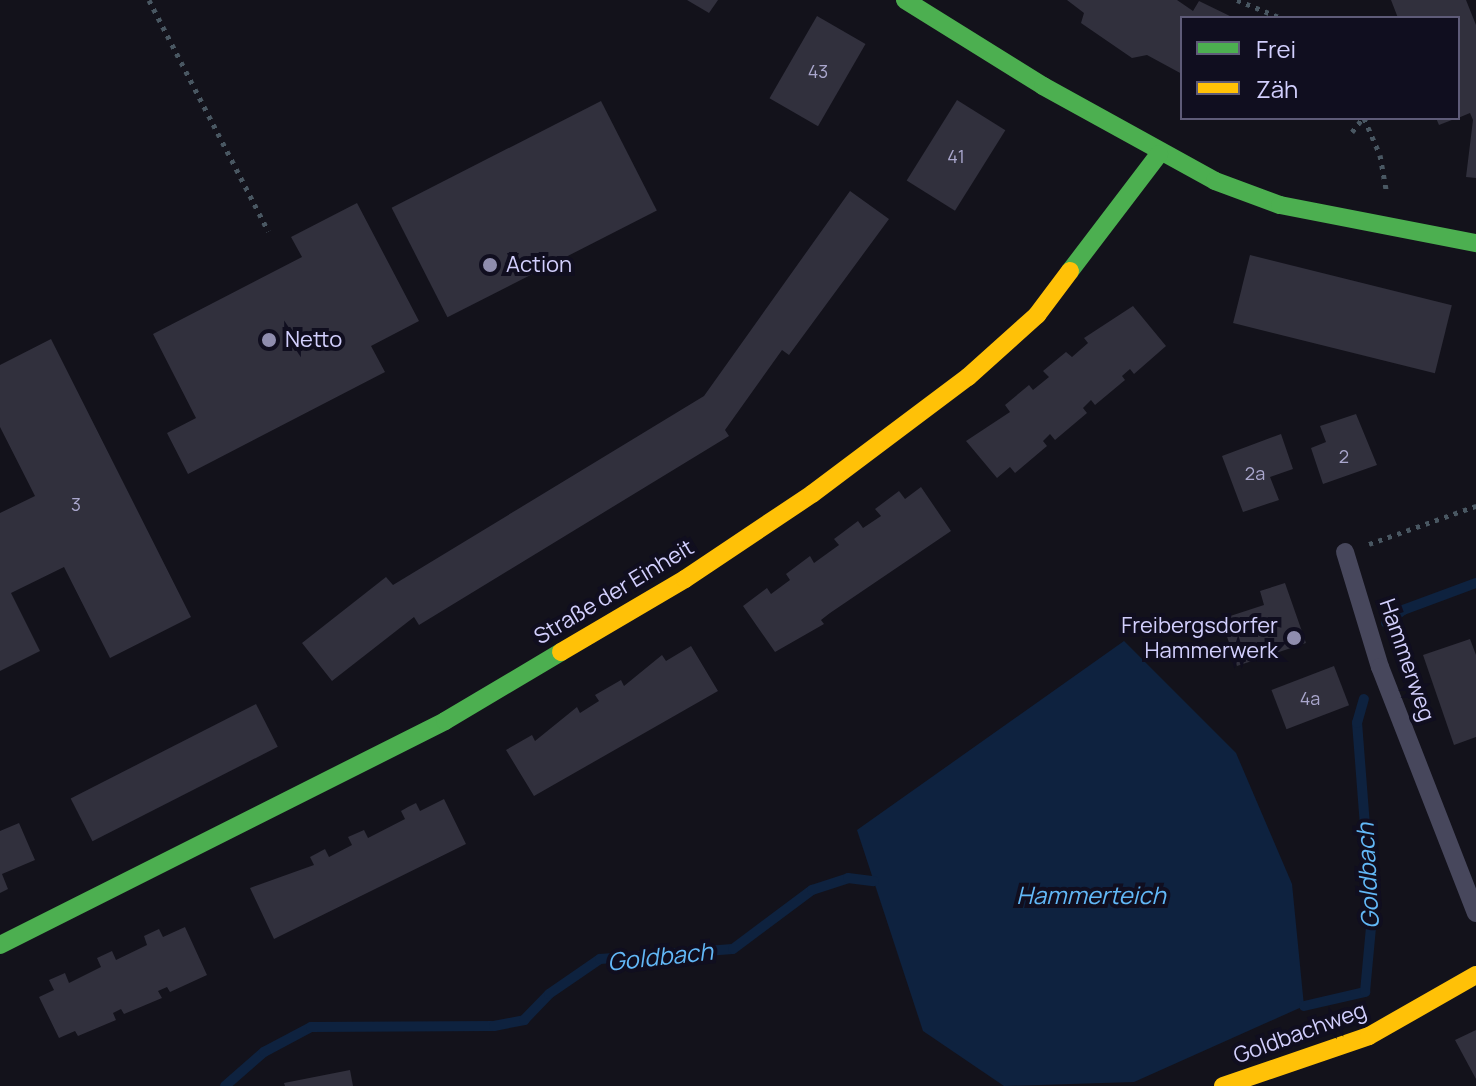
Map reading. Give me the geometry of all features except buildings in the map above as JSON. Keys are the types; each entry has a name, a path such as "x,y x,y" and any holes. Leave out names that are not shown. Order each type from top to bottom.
{"street":[{"path":"905,0 1159,154 1280,205 1476,243"},
{"name":"Straße der Einheit","path":"0,945 445,721 685,579 812,494 968,377 1037,315 1159,154"},
{"name":"Goldbachweg","path":"1223,1086 1369,1036 1476,975"}],"lane":[{"name":"Hammerweg","path":"1345,552 1380,667 1476,913"}],"path":[{"path":"149,0 268,231"},
{"path":"1237,0 1276,16"},
{"path":"1352,132 1362,120"},
{"path":"1365,120 1386,178 1379,225"},
{"path":"1345,552 1476,506"}],"water":[{"name":"Hammerteich","path":"1124,641 1236,753 1292,884 1304,1006 1134,1082 1004,1086 923,1031 857,830"}],"waterway":[{"name":"Goldbach","path":"1386,623 1403,610 1476,583"},
{"name":"Goldbach","path":"1304,1006 1365,992 1372,917 1357,723 1364,699"},
{"name":"Goldbach","path":"225,1086 264,1052 311,1027 494,1026 524,1020 549,994 600,959 733,949 812,890 848,878 874,881"}],"traffic: fast":[{"path":"905,0 1043,86 1215,181 1280,205 1476,243"},
{"path":"1070,271 1159,154"},
{"path":"0,945 445,721 561,652"}],"traffic: slow":[{"path":"561,652 685,579 812,494 968,377 1037,315 1070,271"},
{"path":"1223,1086 1369,1036 1476,975"}],"place":[{"name":"Action","path":"490,265"},
{"name":"Netto","path":"269,340"},
{"name":"Freibergsdorfer Hammerwerk","path":"1294,638"}]}
